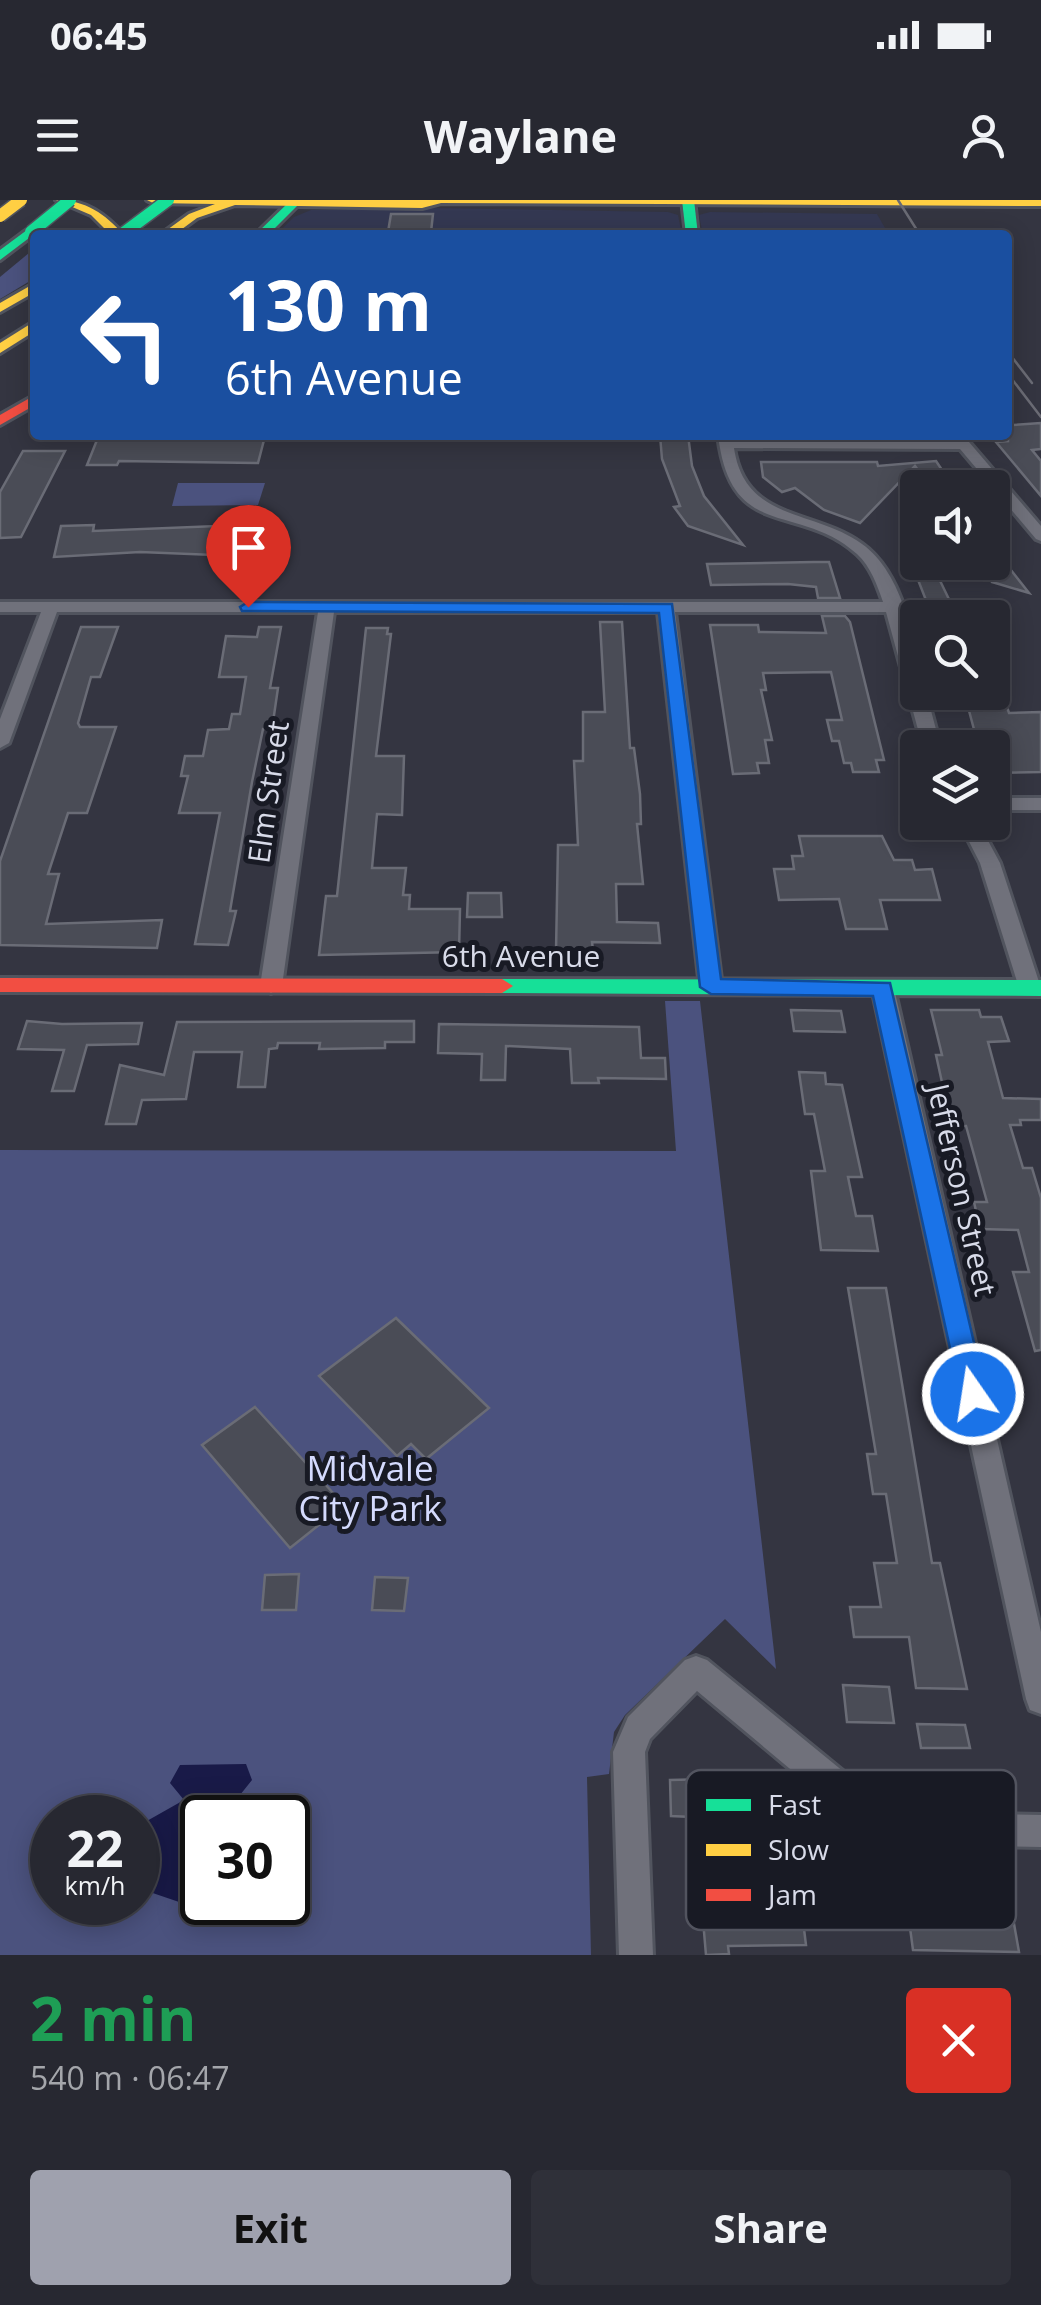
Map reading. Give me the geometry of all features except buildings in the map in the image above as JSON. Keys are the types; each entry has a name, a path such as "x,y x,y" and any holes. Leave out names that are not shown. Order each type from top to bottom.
{"main road":[{"path":"0,203 21,200"},
{"path":"0,216 21,200"},
{"path":"62,200 96,213 114,230"},
{"path":"33,230 70,200"},
{"path":"153,200 422,205 440,200 806,205 1041,203"},
{"path":"126,230 168,200"},
{"path":"173,230 194,216 232,202"},
{"path":"688,202 691,230"},
{"path":"266,230 294,203"},
{"path":"806,205 837,210 1041,212"},
{"path":"0,256 30,233"},
{"path":"0,308 30,290"},
{"path":"0,349 30,328"},
{"path":"0,421 30,402"},
{"name":"6th Avenue","path":"0,985 1036,988"}],"street":[{"path":"927,730 882,579 863,551 823,528 772,510 742,491 733,477 726,440 959,440 1041,536"},
{"path":"0,607 890,607"},
{"path":"0,743 51,607"},
{"name":"Elm Street","path":"271,986 327,607"},
{"path":"666,608 711,987"},
{"path":"1010,804 1041,804"},
{"path":"978,840 990,863 1036,988"},
{"name":"Jefferson Street","path":"882,988 1041,1699"},
{"path":"636,1955 629,1752 639,1728 696,1671 815,1770"},
{"path":"1016,1831 1041,1831"}],"shaded area":[{"path":"311,210 668,212 678,215 681,230 281,230 294,217"},
{"path":"877,214 886,230 702,230 699,215"},
{"path":"246,1764 252,1780 240,1795 180,1795 170,1783 180,1765"},
{"path":"180,1802 180,1902 160,1896 160,1814"}],"green space":[{"path":"30,252 30,281 0,299 0,277"},
{"path":"178,483 265,483 258,505 172,506"},
{"name":"Midvale City Park","path":"665,1001 700,1001 776,1669 725,1619 625,1715 614,1732 609,1774 587,1777 591,1955 0,1955 0,1150 676,1151"}],"tram line":[{"path":"898,200 917,230"},
{"path":"1012,357 1032,383"},
{"path":"1012,379 1041,417"}],"traffic: fast":[{"path":"33,230 70,200"},
{"path":"128,230 168,200"},
{"path":"688,200 691,230"},
{"path":"266,230 294,203"},
{"path":"0,256 30,233"},
{"path":"502,986 1041,988"}],"traffic: slow":[{"path":"0,216 21,200"},
{"path":"62,200 95,213 113,230"},
{"path":"153,200 422,205 441,200"},
{"path":"440,200 1041,203"},
{"path":"173,230 193,216 232,202"},
{"path":"0,308 30,290"},
{"path":"0,349 30,328"}],"traffic: jam":[{"path":"0,421 30,402"},
{"path":"0,985 502,986"}],"route":[{"path":"248,607 666,608 711,987 882,988 973,1394"}]}
